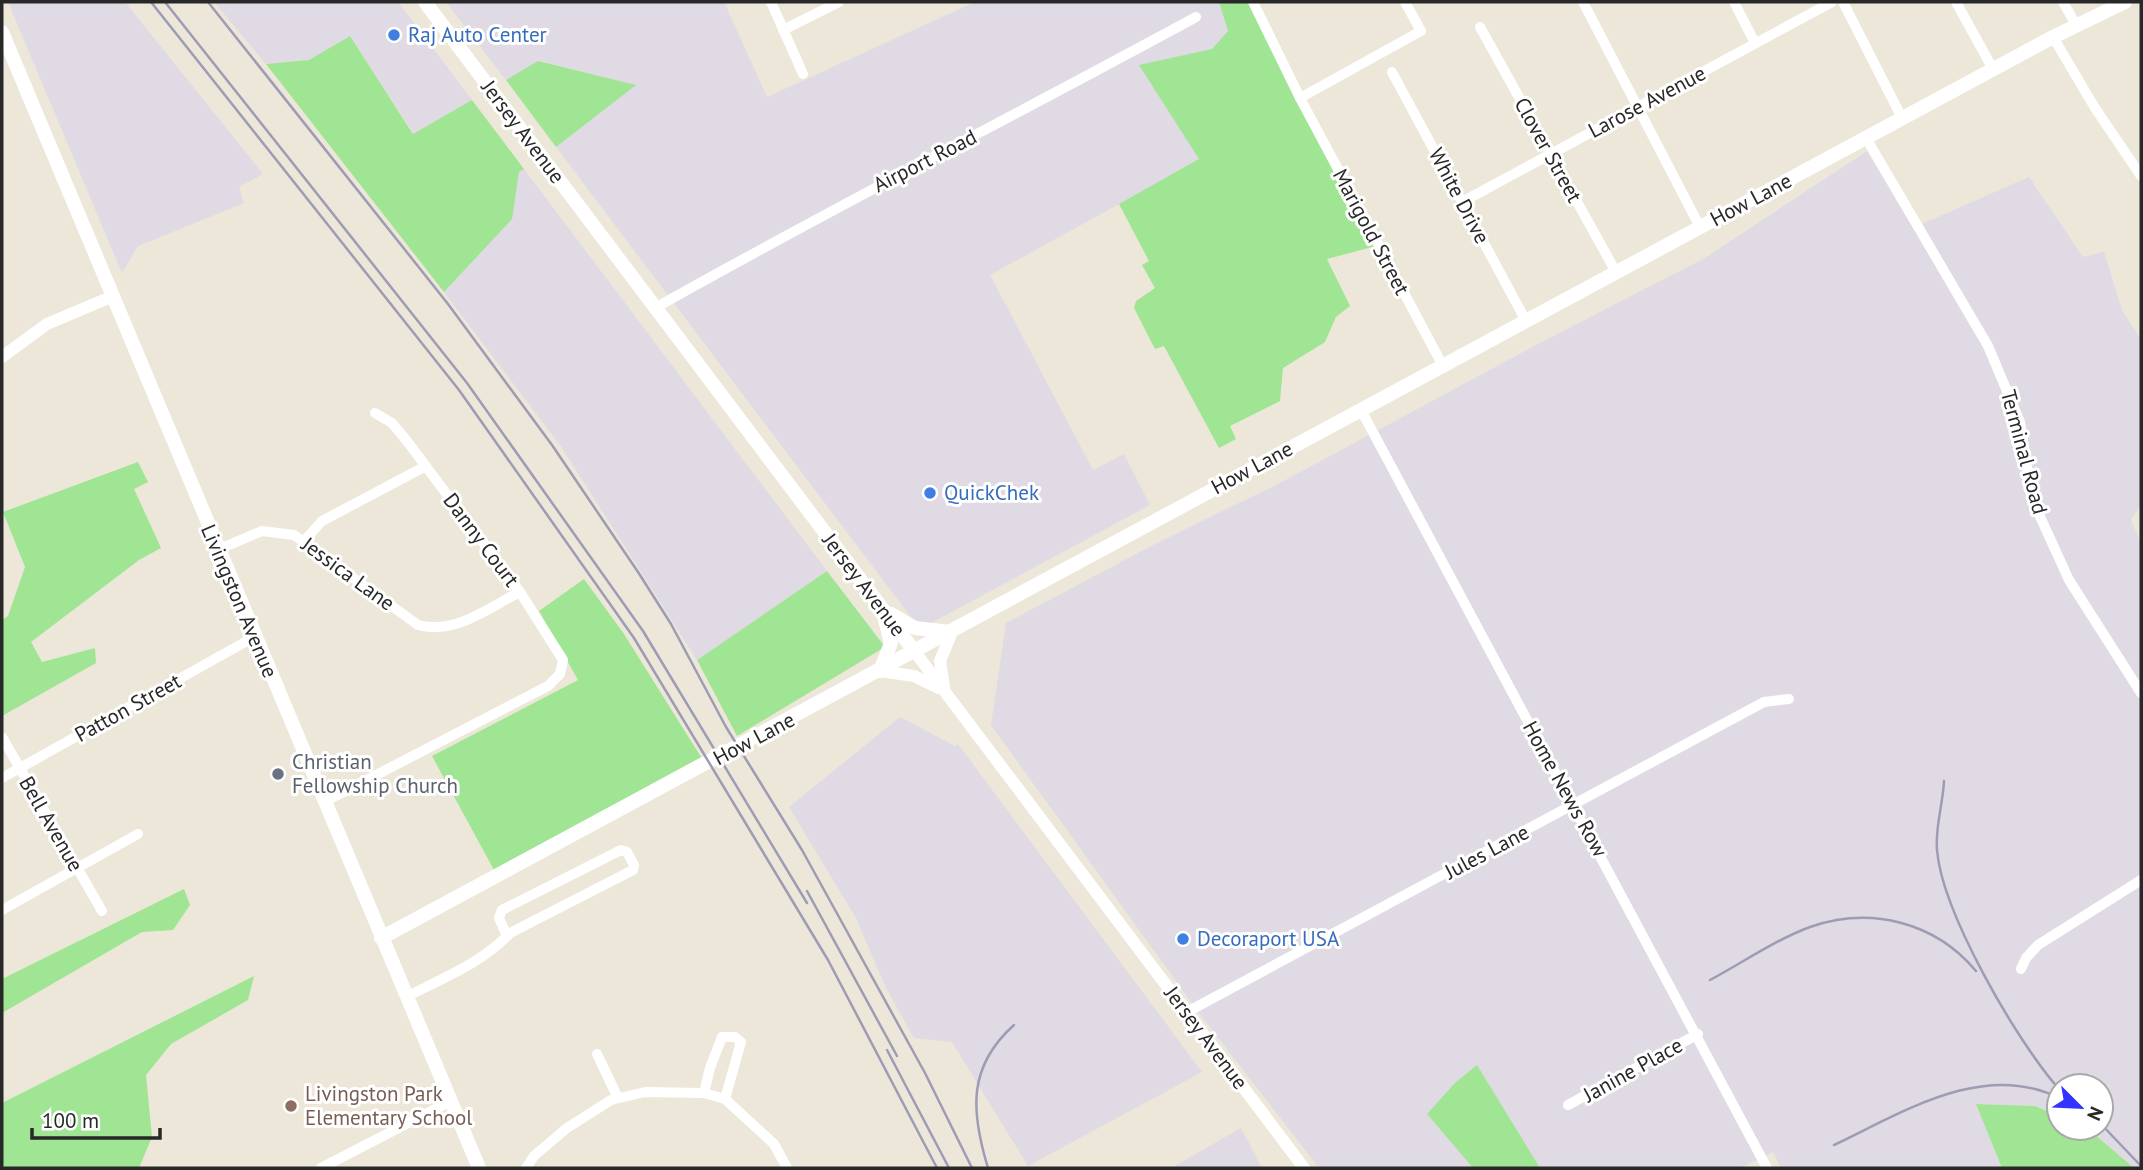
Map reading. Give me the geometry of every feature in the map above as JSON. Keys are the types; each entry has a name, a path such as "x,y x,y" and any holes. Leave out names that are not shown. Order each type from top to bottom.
{"main road":[{"name":"Jersey Avenue","path":"425,2 915,652"},
{"name":"How Lane","path":"381,938 1993,69 2125,2"},
{"name":"Livingston Avenue","path":"2,32 449,1102 480,1168"},
{"path":"883,609 915,628 952,632"},
{"path":"880,671 891,643 883,609"}],"street":[{"path":"771,2 803,74"},
{"path":"783,30 839,2"},
{"name":"Marigold Street","path":"1254,2 1300,98 1443,366"},
{"path":"1300,98 1420,31 1405,2"},
{"path":"1583,2 1700,227"},
{"path":"1734,2 1755,43"},
{"name":"Larose Avenue","path":"1462,202 1832,2"},
{"path":"1843,2 1902,118"},
{"path":"1956,2 1993,69"},
{"path":"2063,2 2076,25"},
{"name":"Airport Road","path":"656,307 821,214 922,164 1196,17"},
{"name":"Clover Street","path":"1480,27 1616,272"},
{"path":"2053,37 2095,108 2141,176"},
{"name":"White Drive","path":"1392,72 1527,321"},
{"name":"Terminal Road","path":"1866,138 1988,346 2020,422 2032,499 2069,580 2141,693"},
{"path":"2,357 47,324 111,297"},
{"name":"Home News Row","path":"1361,410 1698,1034 1767,1168"},
{"name":"Danny Court","path":"324,802 548,686 555,678 562,660 520,592 426,466 392,423 375,413"},
{"path":"304,541 322,522 426,466"},
{"name":"Jessica Lane","path":"217,550 262,531 294,535 418,625 437,630 459,624 520,592"},
{"path":"945,691 940,661 952,632"},
{"name":"Patton Street","path":"2,778 254,637"},
{"name":"Jersey Avenue","path":"915,652 1304,1168"},
{"path":"880,671 918,677 945,691"},
{"name":"Jules Lane","path":"1187,1012 1575,806 1764,702 1789,699"},
{"name":"Bell Avenue","path":"2,737 102,911"},
{"path":"2,910 138,834"},
{"path":"406,997 491,953 507,936 632,870 634,865 627,852 621,850 502,910 499,918 507,936"},
{"path":"2021,969 2026,958 2038,945 2141,880"},
{"name":"Janine Place","path":"1568,1105 1698,1034"},
{"path":"704,1093 709,1068 722,1037 735,1037 741,1042 740,1052 725,1099"},
{"path":"597,1054 618,1098"},
{"path":"526,1168 534,1156 567,1128 618,1098 645,1092 704,1093 725,1099 774,1144 787,1168"},
{"path":"321,1168 449,1102"}],"shaded area":[{"path":"8,2 125,2 263,174 239,187 244,203 138,246 122,273"},
{"path":"214,2 398,2 472,100 414,134 350,36 309,60 266,64"},
{"path":"446,2 724,2 767,97 975,2 1219,2 1228,31 1212,49 1199,160 990,275 1093,470 1124,454 1150,505 920,629 556,147 635,85 539,61 506,80"},
{"path":"1867,151 1913,228 2029,177 2083,257 2104,252 2122,310 2141,340 2141,504 2131,520 2141,543 2141,1168 2134,1168 2103,1142 2115,1142 2115,1072 2045,1072 2045,1110 2035,1106 1977,1104 2002,1168 1781,1168 1773,1152 1740,1168 1540,1168 1477,1065 1427,1114 1473,1168 1319,1168 1202,1017 991,725 1006,623 1155,544 1280,483 1538,344 1705,258"},
{"path":"524,169 827,571 697,660 562,448 444,292 511,219 519,172"},
{"path":"900,717 955,746 958,744 1202,1072 1028,1166 952,1042 914,1038 886,988 856,918 789,807"},
{"path":"1241,1128 1262,1168 1171,1168 1173,1167"}],"green space":[{"path":"1219,2 1251,2 1376,246 1327,259 1350,306 1336,317 1325,342 1283,368 1280,401 1230,426 1236,439 1219,448 1164,346 1155,349 1134,308 1136,301 1155,288 1142,265 1149,261 1119,204 1199,159 1139,65 1212,49 1228,31"},
{"path":"350,36 413,134 472,100 524,169 519,172 512,219 444,292 266,64 309,60"},
{"path":"538,61 636,85 556,147 506,80"},
{"path":"138,462 148,482 134,489 161,548 139,560 31,642 42,662 95,648 96,663 2,716 2,620 8,616 25,567 3,512"},
{"path":"827,571 885,647 737,736 697,660"},
{"path":"584,579 624,634 701,757 494,870 432,756 578,680 539,611"},
{"path":"184,889 190,905 173,930 142,932 2,1013 2,979"},
{"path":"254,976 248,1000 171,1044 146,1075 152,1137 139,1168 2,1168 2,1103"},
{"path":"1477,1065 1540,1168 1473,1168 1427,1114 1455,1083"},
{"path":"1976,1104 2035,1106 2045,1110 2045,1142 2103,1142 2134,1168 2002,1168"}],"railway":[{"path":"151,2 459,390 634,638 828,960 937,1168"},
{"path":"165,2 467,383 643,631 807,903"},
{"path":"208,2 448,304 552,445 638,572 671,624 726,727 802,850 925,1073 972,1168"},
{"path":"1944,781 1937,850 1952,907 2003,1009 2045,1072"},
{"path":"807,891 897,1056"},
{"path":"1710,980 1797,932 1833,921 1856,918 1879,919 1922,930 1960,954 1976,971"},
{"path":"988,1168 978,1128 977,1091 988,1057 1014,1025"},
{"path":"887,1050 949,1168"},
{"path":"1834,1145 1915,1106 1972,1088 2001,1085 2030,1088 2045,1093"},
{"path":"2115,1139 2141,1166"}],"place":[{"name":"Raj Auto Center","path":"394,35"},
{"name":"QuickChek","path":"930,493"},
{"name":"Christian Fellowship Church","path":"278,774"},
{"name":"Decoraport USA","path":"1183,939"},
{"name":"Livingston Park Elementary School","path":"291,1106"}]}
